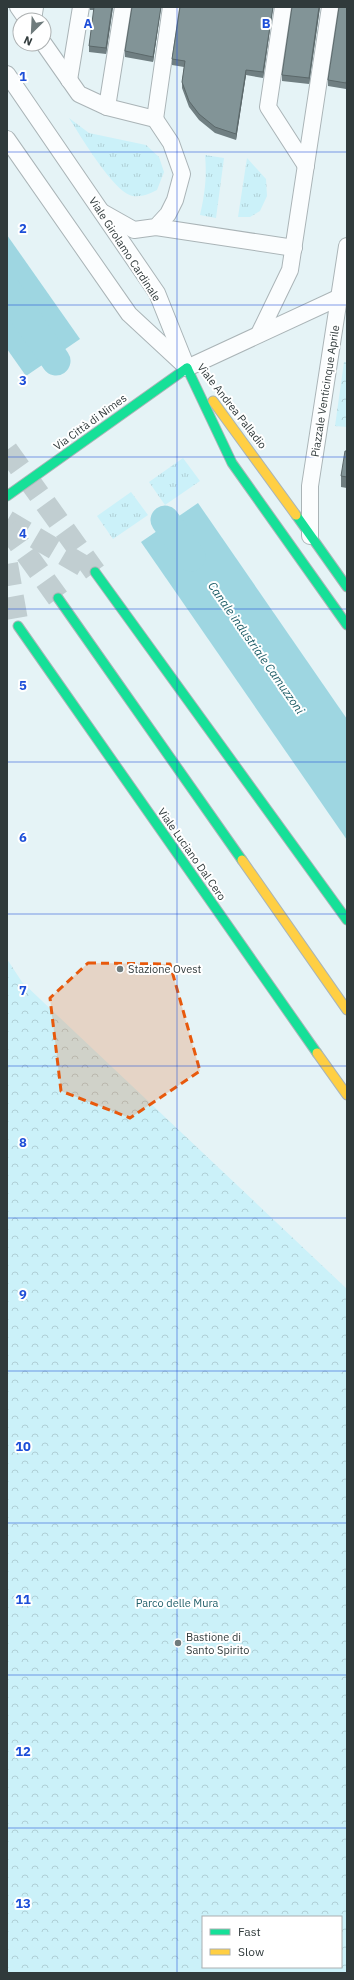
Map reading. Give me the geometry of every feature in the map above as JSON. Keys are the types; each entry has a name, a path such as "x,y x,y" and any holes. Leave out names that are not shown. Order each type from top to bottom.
{"main road":[{"name":"Via Città di Nimes","path":"7,496 187,368"},
{"name":"Viale Andrea Palladio","path":"187,368 251,450 347,587"},
{"name":"Viale Andrea Palladio","path":"187,368 232,463 347,625"},
{"path":"95,572 347,920"},
{"path":"58,598 347,1010"},
{"name":"Viale Luciano Dal Cero","path":"18,626 347,1095"}],"lane":[{"path":"70,80 81,7"},
{"path":"107,107 123,7"},
{"path":"155,119 171,7"},
{"path":"283,7 268,107 306,166"},
{"path":"259,334 290,270 330,7"},
{"path":"50,52 79,94 107,107 155,119 171,142 182,174 175,200 168,214 156,227"},
{"name":"Viale Girolamo Cardinale","path":"7,74 157,293 187,368"},
{"path":"7,139 129,314 187,368 340,297"},
{"path":"101,211 134,230 156,227 294,248"},
{"name":"Piazzale Venticinque Aprile","path":"310,536 310,486 347,246"}],"highlighted area":[{"path":"88,963 170,964 200,1071 130,1118 61,1091 50,998"}],"green space":[{"path":"69,118 89,133 146,145 159,157 164,172 157,190 139,196 133,196 125,192 107,174"},
{"path":"205,155 224,158 216,218 200,215 205,185"},
{"path":"247,158 266,179 267,196 260,211 250,217 238,217"},
{"path":"344,362 347,362 347,427 335,426"},
{"path":"183,458 200,481 165,505 149,482"},
{"path":"131,492 148,515 113,539 97,516"},
{"name":"Parco delle Mura","path":"7,959 22,982 347,1289 347,1973 7,1973"}],"water":[{"path":"7,235 80,339 26,376 7,349"},
{"path":"198,503 347,719 347,840 141,542"}],"building":[{"path":"94,7 112,7 106,48 89,46"},
{"path":"132,7 161,7 153,57 125,51"},
{"path":"180,7 273,7 263,72 246,70 236,134 215,127 199,114 189,101 182,82 185,61 172,59"},
{"path":"292,7 319,7 309,78 282,75"},
{"path":"339,7 347,7 346,83 328,80"},
{"path":"345,451 347,451 347,477 341,476"}],"waterway":[{"name":"Canale industriale Camuzzoni","path":"7,290 56,361"},
{"name":"Canale industriale Camuzzoni","path":"165,520 191,557"}],"tunnel":[{"path":"7,450 95,572"},
{"path":"7,521 87,568"},
{"path":"7,527 58,598"},
{"path":"7,564 18,626"}],"traffic: fast":[{"path":"187,368 232,463 347,625"},
{"path":"7,496 187,368"},
{"path":"296,515 347,587"},
{"path":"95,572 347,920"},
{"path":"58,598 242,860"},
{"path":"18,626 317,1053"}],"traffic: slow":[{"path":"213,401 296,515"},
{"path":"242,860 347,1010"},
{"path":"317,1053 347,1095"}],"place":[{"name":"Stazione Ovest","path":"120,969"},
{"name":"Bastione di Santo Spirito","path":"178,1643"}]}
